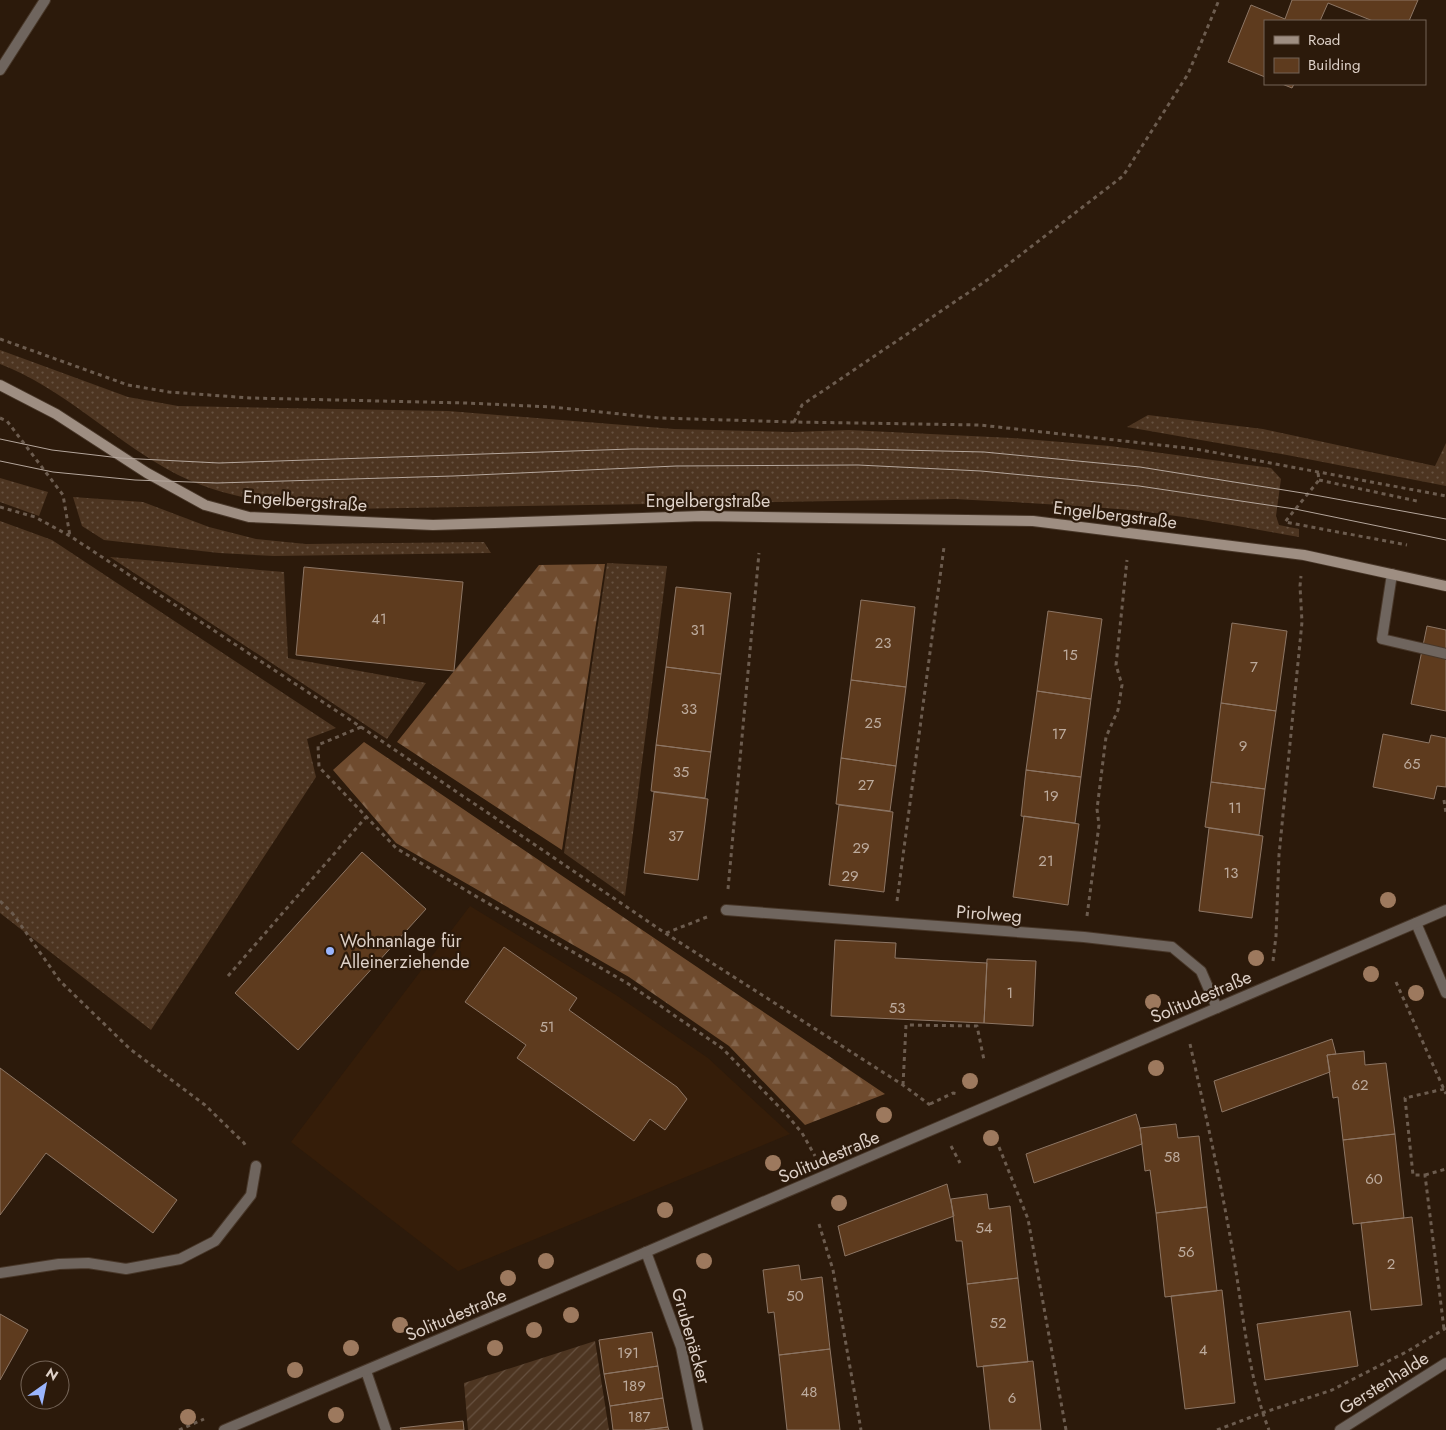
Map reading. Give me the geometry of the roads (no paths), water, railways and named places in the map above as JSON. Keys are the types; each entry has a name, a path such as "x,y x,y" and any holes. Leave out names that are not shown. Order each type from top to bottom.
{"main road":[{"name":"Engelbergstraße","path":"0,384 56,414 147,473 196,500 249,517 433,525 702,516 1034,521 1304,555 1446,586"}],"street":[{"path":"0,70 45,0"},
{"path":"1392,574 1382,639 1446,654"},
{"name":"Pirolweg","path":"726,910 1084,938 1172,947 1200,971 1217,1008"},
{"name":"Solitudestraße","path":"224,1430 826,1176 1446,910"},
{"path":"1416,923 1446,993"},
{"path":"0,1273 59,1264 88,1263 126,1270 180,1259 215,1241 251,1195 256,1166"},
{"name":"Grubenäcker","path":"646,1252 682,1347 698,1430"},
{"name":"Gerstenhalde","path":"1340,1430 1446,1363"},
{"path":"366,1371 386,1430"}],"tram line":[{"path":"0,439 52,450 120,458 219,463 631,449 858,449 984,452 1140,467 1309,494 1446,519"},
{"path":"0,461 53,472 135,480 217,483 453,476 676,466 858,465 981,471 1139,486 1295,509 1446,540"}],"place":[{"name":"Wohnanlage für Alleinerziehende","path":"330,951"}]}
